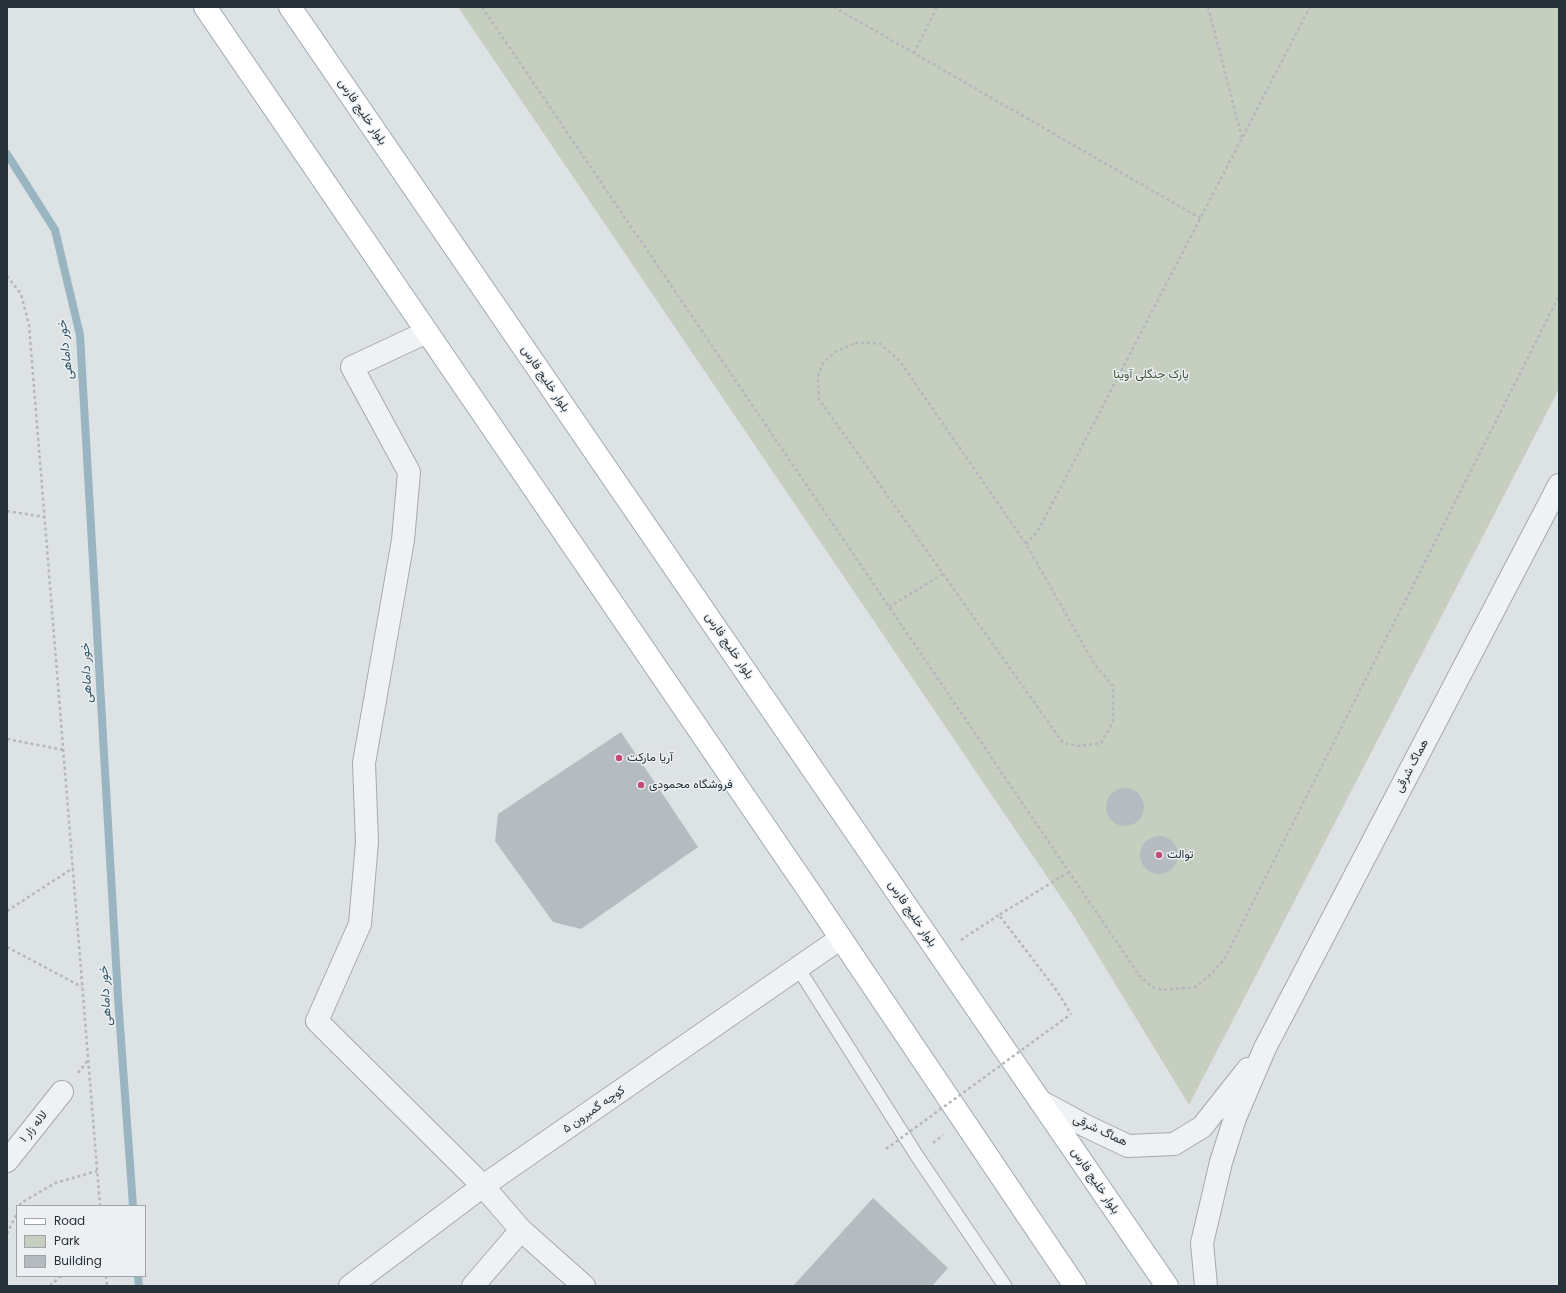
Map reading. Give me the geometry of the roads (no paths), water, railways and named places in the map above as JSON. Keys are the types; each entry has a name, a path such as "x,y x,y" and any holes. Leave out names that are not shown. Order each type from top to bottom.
{"main road":[{"path":"205,7 841,938 1075,1286"},
{"name":"بلوار خلیج فارس","path":"290,7 1167,1286"}],"street":[{"path":"427,332 352,367 408,472 403,540 364,763 368,842 360,924 317,1021 483,1186 521,1230 584,1286"},
{"name":"هماگ شرقی","path":"1206,1286 1202,1243 1221,1162 1235,1118 1265,1048 1559,485"},
{"name":"کوچه گمبرون ۵","path":"350,1286 483,1186 841,938"},
{"name":"هماگ شرقی","path":"1040,1101 1086,1126 1128,1146 1174,1144 1202,1127 1265,1048"},
{"name":"لاله زار ۱","path":"7,1161 62,1092"},
{"path":"473,1286 521,1230"}],"lane":[{"path":"798,968 917,1156 1005,1286"}],"waterway":[{"name":"خور داماهی","path":"7,154 55,230 80,335 118,998 133,1205"},
{"name":"خور داماهی","path":"138,1277 139,1286"}],"place":[{"name":"آریا مارکت","path":"619,758"},
{"name":"فروشگاه محمودی","path":"641,785"},
{"name":"توالت","path":"1159,855"}],"park label":[{"name":"پارک جنگلی آوینا","path":"1151,375"}]}
